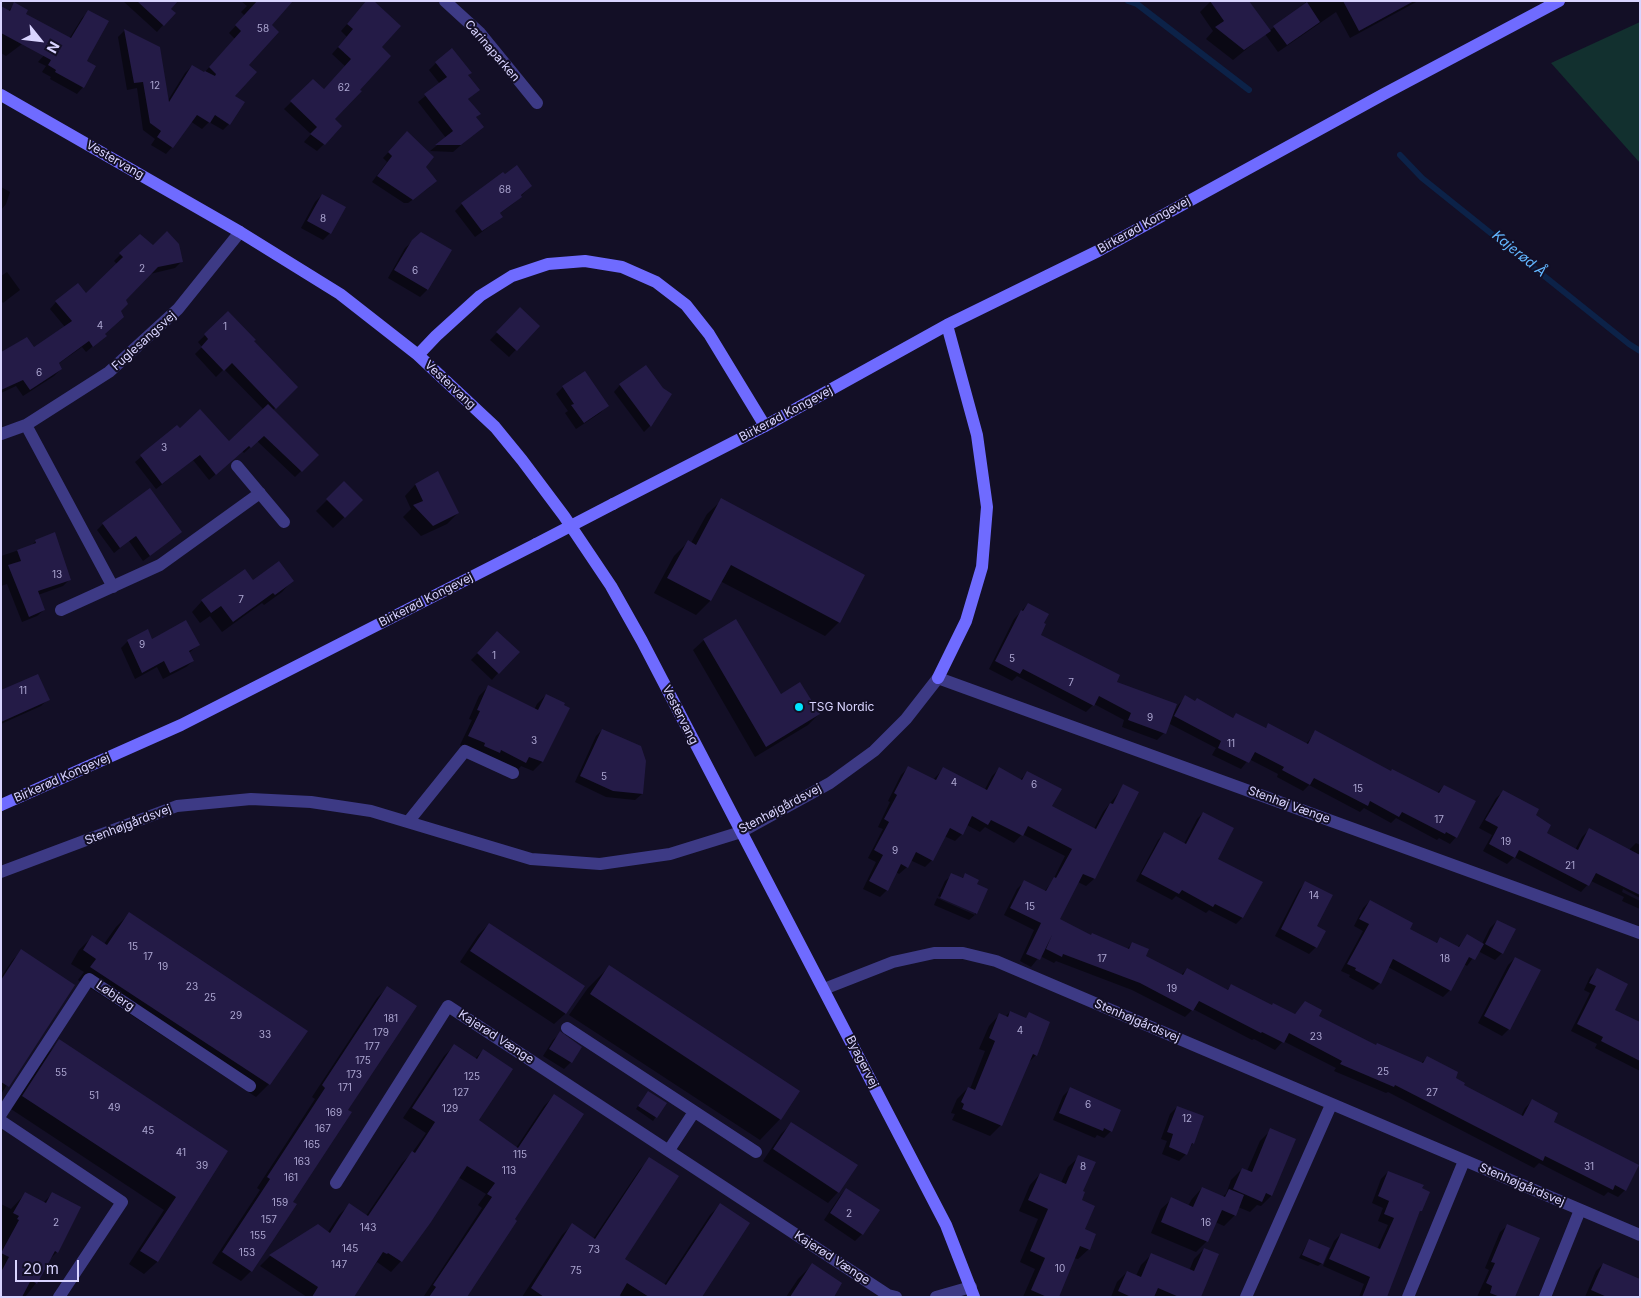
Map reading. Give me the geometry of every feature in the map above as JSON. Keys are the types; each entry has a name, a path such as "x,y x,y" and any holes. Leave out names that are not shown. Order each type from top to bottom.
{"main road":[{"name":"Birkerød Kongevej","path":"1,805 181,725 765,426 947,325 1098,251 1384,94 1559,1"},
{"name":"Vestervang","path":"1,95 240,232 340,294 418,355 495,427 564,516 612,586 741,832"},
{"path":"418,355 480,296 512,276 548,264 585,261 622,267 656,282 686,305 709,334 765,426"},
{"path":"938,678 966,621 982,568 987,507 977,435 947,325"},
{"name":"Byagervej","path":"741,832 946,1225 973,1292"}],"street":[{"name":"Carinaparken","path":"446,1 480,33 537,103"},
{"name":"Fuglesangsvej","path":"1,434 26,425 109,372 178,309 240,232"},
{"path":"26,425 113,587"},
{"path":"237,466 284,522"},
{"path":"62,610 160,565 260,493"},
{"name":"Stenhøjgårdsvej","path":"1,872 177,806 251,799 311,802 372,811 531,858 600,864 670,854 741,832 830,783 874,751 906,719 938,678"},
{"name":"Stenhøj Vænge","path":"938,678 1640,933"},
{"path":"408,822 465,751 513,773"},
{"name":"Stenhøjgårdsvej","path":"824,988 893,962 934,953 963,953 996,961 1640,1236"},
{"name":"Løbjerg","path":"1,1114 89,979 250,1086"},
{"name":"Kajerød Vænge","path":"336,1183 448,1006 888,1295 896,1297"},
{"path":"567,1028 756,1152"},
{"path":"1246,1297 1331,1105"},
{"path":"669,1150 694,1112"},
{"path":"1,1121 122,1202 59,1297"},
{"name":"Stenhøjgårdsvej","path":"1408,1297 1464,1161"},
{"name":"Stenhøjgårdsvej","path":"1545,1297 1580,1210"},
{"path":"936,1297 973,1292"}],"green space":[{"path":"1640,22 1640,163 1551,63"}],"building":[{"path":"137,1 178,1 171,9 176,13 164,26"},
{"path":"257,1 293,1 272,25 279,32 249,65 257,72 235,96 245,102 230,125 215,115 210,123 197,115 173,148 157,137 161,131 150,123 143,82 134,83 124,29 160,47 169,102 192,65 215,76 216,74 209,67 241,31 235,25"},
{"path":"366,1 374,1 401,26 382,47 391,56 360,90 362,91 335,119 342,126 325,145 310,134 317,127 290,101 313,79 324,89 351,59 338,47 353,29 347,24"},
{"path":"1210,1 1249,1 1271,31 1244,50 1215,27 1224,21"},
{"path":"1343,1 1414,1 1359,31"},
{"path":"14,2 28,10 26,14 71,38 88,10 109,21 87,61 96,66 84,88 55,72 56,70 48,65 51,60 1,33 1,6 10,11"},
{"path":"1307,2 1320,22 1287,45 1273,26"},
{"path":"452,48 472,73 468,75 480,90 468,99 481,114 476,117 484,127 461,145 435,145 453,131 424,94 447,77 435,62"},
{"path":"407,131 434,157 426,167 437,181 413,200 377,176 392,156 388,152"},
{"path":"517,165 532,186 521,195 522,197 500,213 503,217 482,231 461,203 503,172 505,174"},
{"path":"322,194 346,207 331,234 307,221"},
{"path":"167,231 179,244 183,262 158,267 126,300 128,304 121,311 124,317 105,334 107,336 93,347 89,341 59,363 62,369 30,390 23,380 1,390 1,352 27,337 34,347 72,321 55,301 78,283 86,293 123,257 119,253 140,234 153,245"},
{"path":"421,232 452,250 428,290 394,270 412,240"},
{"path":"520,307 540,326 517,351 496,332"},
{"path":"228,311 298,387 276,409 232,363 224,371 201,347 208,339 204,334"},
{"path":"646,365 663,388 672,394 651,427 619,384"},
{"path":"585,371 609,406 584,423 571,405 574,404 562,386"},
{"path":"268,404 319,455 302,472 264,436 251,448 249,446 216,475 200,455 162,484 140,455 177,425 180,428 200,409 229,441"},
{"path":"438,471 459,513 433,526 413,505 423,501 415,484"},
{"path":"344,481 363,500 345,518 326,499"},
{"path":"150,488 182,532 150,556 136,536 120,548 102,523"},
{"path":"721,498 865,575 840,623 731,565 711,601 667,578 688,540 696,545"},
{"path":"55,532 71,580 38,591 45,610 29,617 8,565 21,561 17,550 36,543 35,540"},
{"path":"279,561 294,581 275,595 273,593 233,622 221,606 211,613 201,600 245,569 253,580"},
{"path":"1028,603 1049,614 1041,635 1120,675 1117,682 1177,704 1166,734 1128,720 1131,713 1099,696 1094,706 1023,669 1020,674 995,661 1021,610 1023,611"},
{"path":"736,619 781,694 800,682 820,714 766,747 703,639"},
{"path":"186,620 200,645 189,651 194,661 170,673 164,661 142,673 127,640 148,629 152,639"},
{"path":"497,631 520,652 499,674 477,653"},
{"path":"38,674 50,700 1,722 1,690"},
{"path":"488,685 538,710 546,694 565,703 564,705 570,708 543,762 529,757 526,763 501,750 500,753 484,746 485,743 468,736 480,711 477,710"},
{"path":"1185,695 1195,701 1197,698 1233,718 1236,713 1266,728 1268,723 1308,744 1315,730 1391,771 1392,769 1439,793 1444,785 1476,801 1457,838 1446,832 1445,834 1402,812 1399,817 1370,801 1368,806 1314,778 1310,785 1282,770 1284,767 1255,752 1249,763 1218,748 1221,741 1174,716"},
{"path":"602,729 641,746 646,761 643,794 613,791 580,776"},
{"path":"908,766 936,780 943,767 987,790 999,767 1022,780 1027,771 1062,789 1052,806 1096,829 1110,803 1113,804 1123,784 1139,792 1095,879 1083,874 1060,919 1091,935 1092,933 1129,949 1132,942 1149,949 1146,956 1183,975 1187,968 1228,990 1231,984 1272,1005 1273,1003 1295,1014 1305,1001 1322,1010 1319,1016 1376,1045 1377,1043 1423,1063 1427,1056 1458,1072 1456,1078 1465,1083 1464,1085 1523,1116 1532,1099 1558,1113 1554,1122 1639,1165 1626,1191 1615,1185 1613,1190 1545,1156 1543,1161 1395,1085 1394,1087 1340,1064 1342,1061 1289,1033 1284,1043 1199,1001 1193,1011 1140,983 1063,954 1062,957 1046,949 1052,935 1040,960 1026,954 1041,923 1010,908 1024,880 1046,891 1054,877 1056,878 1072,849 1028,826 1023,836 991,820 988,825 972,816 963,835 950,828 933,861 916,852 908,868 901,864 888,891 869,881 883,855 874,850 889,822 884,819 897,795 894,793"},
{"path":"1503,790 1539,809 1536,815 1551,825 1547,833 1578,850 1589,828 1640,855 1640,895 1596,873 1589,886 1519,850 1515,858 1489,844 1498,827 1485,820"},
{"path":"1203,812 1234,828 1218,859 1263,882 1243,918 1215,904 1213,907 1182,890 1179,894 1141,874 1164,832 1186,844"},
{"path":"951,873 963,878 965,873 979,880 977,884 988,889 977,914 940,898"},
{"path":"1305,881 1333,895 1317,926 1326,931 1317,948 1281,929"},
{"path":"1370,900 1413,923 1410,929 1437,943 1440,937 1459,947 1467,934 1484,944 1475,960 1469,957 1451,991 1393,959 1381,984 1347,964 1369,924 1359,919"},
{"path":"129,912 308,1031 270,1085 90,967 96,959 83,950 92,935 107,945"},
{"path":"1497,920 1516,929 1503,954 1485,944"},
{"path":"489,923 585,986 566,1014 470,951"},
{"path":"21,949 75,985 9,1087 1,1082 1,980"},
{"path":"1515,957 1541,970 1510,1030 1484,1016"},
{"path":"609,965 800,1091 781,1120 590,994"},
{"path":"1597,968 1628,984 1615,1010 1640,1022 1640,1061 1601,1041 1603,1037 1577,1024 1596,986 1589,983"},
{"path":"387,986 417,1006 348,1110 352,1112 293,1202 297,1204 252,1272 222,1252 270,1179 267,1177 325,1088 322,1085"},
{"path":"1010,1011 1026,1018 1029,1012 1050,1022 1037,1056 1033,1054 1002,1126 962,1109 964,1104 961,1102 968,1087 975,1090 995,1041 989,1038 999,1013 1008,1017"},
{"path":"560,1031 582,1047 572,1063 549,1049"},
{"path":"59,1039 228,1151 158,1262 140,1251 176,1197 22,1096"},
{"path":"454,1044 477,1059 483,1049 513,1069 479,1120 518,1148 554,1094 584,1114 515,1219 517,1221 467,1297 429,1297 436,1287 433,1285 492,1197 487,1194 495,1183 467,1166 431,1222 402,1262 383,1252 354,1297 312,1297 318,1287 269,1255 318,1224 330,1233 349,1203 368,1216 412,1151 415,1153 435,1122 412,1108"},
{"path":"1070,1087 1121,1110 1112,1132 1104,1128 1103,1131 1059,1113"},
{"path":"648,1091 667,1103 657,1118 638,1106"},
{"path":"1177,1106 1204,1116 1194,1144 1192,1143 1187,1155 1169,1147 1173,1134 1167,1132"},
{"path":"791,1122 858,1165 839,1193 773,1149"},
{"path":"1270,1128 1296,1139 1272,1196 1266,1193 1262,1202 1233,1189 1242,1168 1252,1172"},
{"path":"1078,1155 1096,1162 1083,1191 1085,1192 1082,1200 1095,1206 1085,1229 1096,1234 1090,1250 1080,1246 1059,1297 1047,1297 1031,1290 1045,1258 1030,1251 1048,1209 1028,1200 1040,1173 1066,1184"},
{"path":"649,1157 679,1176 625,1259 666,1285 720,1203 750,1223 702,1297 649,1297 627,1283 619,1297 544,1297 531,1288 572,1223 595,1239"},
{"path":"1388,1171 1424,1185 1422,1188 1430,1192 1422,1211 1420,1211 1387,1297 1362,1297 1370,1277 1329,1259 1341,1233 1380,1249 1394,1218 1384,1214 1389,1201 1378,1196"},
{"path":"1202,1187 1225,1197 1229,1189 1244,1195 1236,1216 1222,1210 1208,1242 1161,1222 1171,1197 1193,1207"},
{"path":"846,1188 880,1210 863,1235 830,1213"},
{"path":"25,1192 46,1203 52,1192 81,1207 58,1253 55,1251 37,1284 31,1280 22,1297 1,1297 1,1272 9,1257 1,1253 19,1220 17,1219 19,1216 13,1213"},
{"path":"1507,1224 1540,1238 1515,1297 1500,1297 1490,1293 1492,1286 1486,1283 1495,1263 1491,1262"},
{"path":"1309,1239 1330,1248 1323,1264 1302,1255"},
{"path":"1204,1248 1219,1254 1201,1297 1179,1297 1158,1288 1154,1297 1131,1297 1118,1291 1127,1271 1141,1277 1151,1253 1194,1271"},
{"path":"812,1263 842,1283 834,1297 790,1297"},
{"path":"1603,1263 1640,1279 1640,1297 1607,1297 1591,1290"}],"waterway":[{"name":"Kajerød Å","path":"1128,1 1137,4 1249,90"},
{"name":"Kajerød Å","path":"1400,155 1422,178 1640,351"}],"place":[{"name":"TSG Nordic","path":"799,707"}]}
